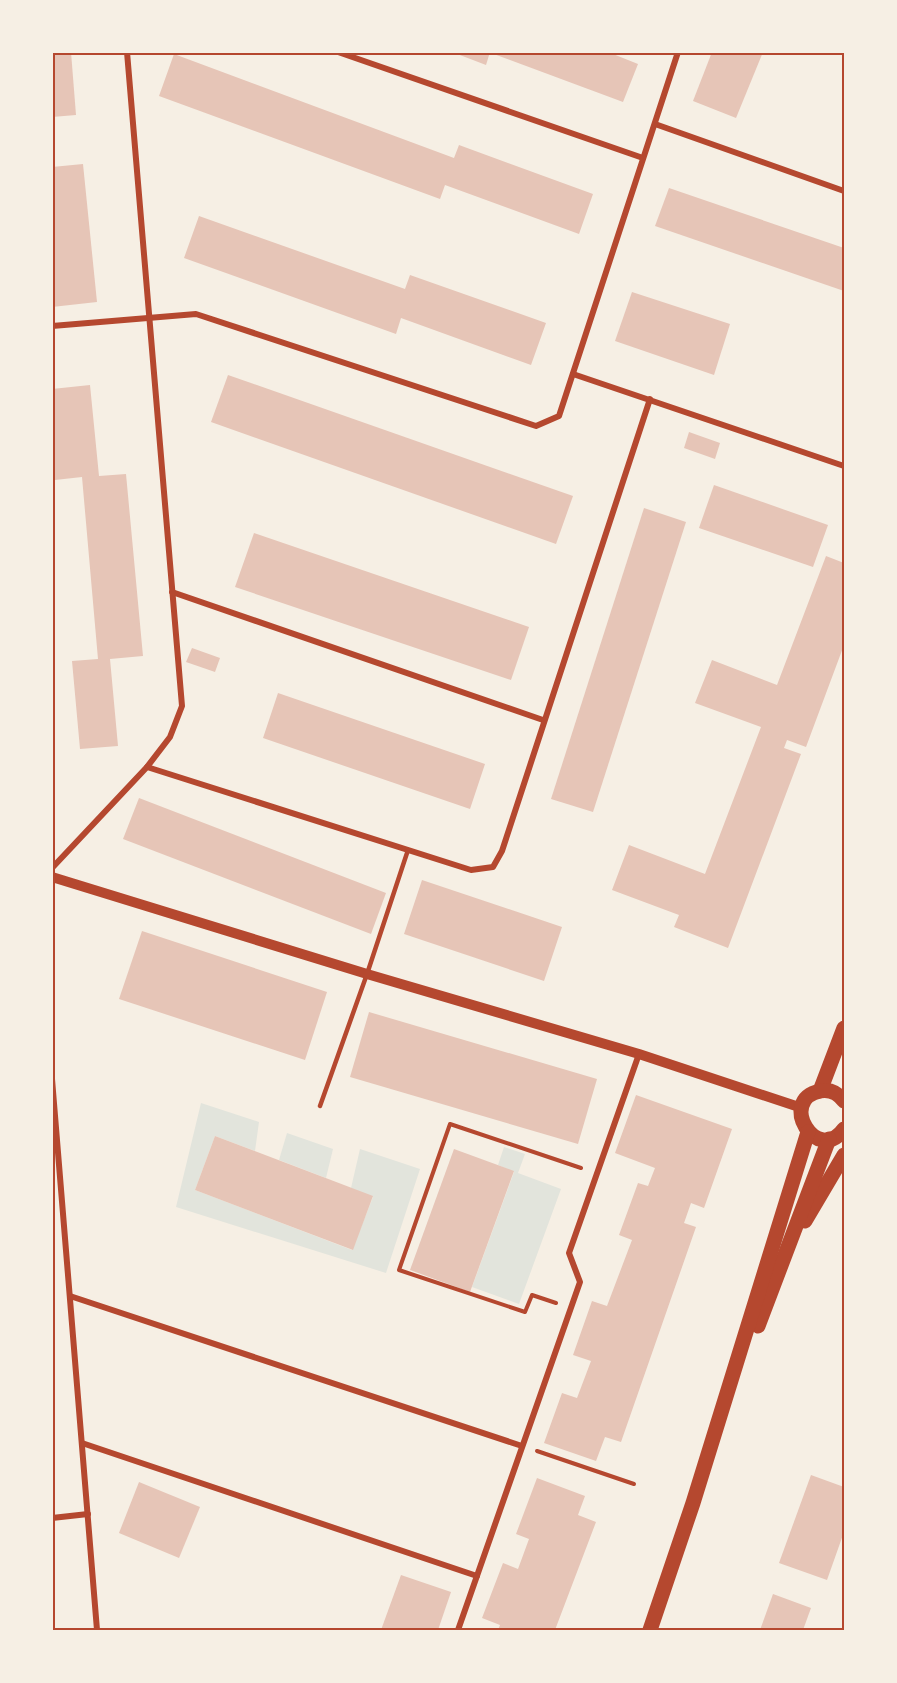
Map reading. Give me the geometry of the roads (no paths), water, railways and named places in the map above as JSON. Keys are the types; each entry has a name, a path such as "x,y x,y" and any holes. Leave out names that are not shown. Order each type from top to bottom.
{"main road":[{"path":"819,1091 844,1028"},
{"path":"844,1097 828,1091 819,1091 808,1097 802,1108 801,1121 808,1132 821,1139 836,1136 844,1129"},
{"path":"650,1630 708,1458 808,1132"},
{"path":"708,1458 829,1139"},
{"path":"787,1249 844,1155"}],"street":[{"path":"52,868 147,767 170,737 182,706 127,52"},
{"path":"338,52 644,158"},
{"path":"52,326 149,320 196,314 536,426 559,416 678,52"},
{"path":"654,124 844,191"},
{"path":"573,374 844,466"},
{"path":"147,767 471,870 493,867 502,851 650,399"},
{"path":"172,592 543,720"},
{"path":"52,877 639,1054 802,1108"},
{"path":"458,1630 580,1282 569,1253 639,1054"},
{"path":"52,1079 97,1630"},
{"path":"70,1296 522,1446"},
{"path":"82,1443 477,1576"},
{"path":"52,1518 88,1514"}],"lane":[{"path":"320,1106 368,974 408,850"}]}
